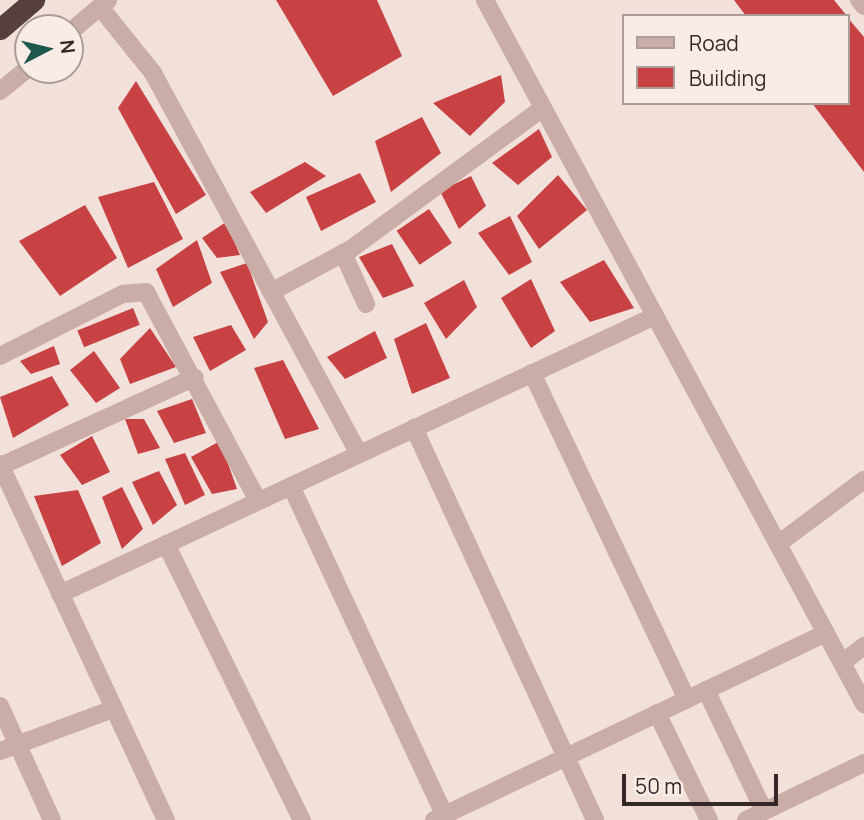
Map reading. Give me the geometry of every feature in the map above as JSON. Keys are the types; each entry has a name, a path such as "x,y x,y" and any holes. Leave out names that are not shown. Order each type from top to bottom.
{"highway":[{"path":"0,29 34,0"}],"street":[{"path":"485,0 864,704"},
{"path":"859,0 864,6"},
{"path":"84,20 104,4 153,73 359,454"},
{"path":"0,92 14,80"},
{"path":"271,292 343,253 543,108"},
{"path":"343,253 366,304"},
{"path":"0,356 139,290 152,297 258,501"},
{"path":"60,594 655,316"},
{"path":"533,373 687,699"},
{"path":"166,820 0,465 195,377"},
{"path":"414,428 595,820"},
{"path":"778,544 864,480"},
{"path":"291,486 442,818 826,633"},
{"path":"166,544 302,820"},
{"path":"842,663 864,646"},
{"path":"706,690 764,811"},
{"path":"0,706 52,820"},
{"path":"0,751 113,709"},
{"path":"657,713 709,820"},
{"path":"746,820 864,762"}],"building":[{"path":"276,0 377,0 402,56 333,96"},
{"path":"734,0 834,0 845,14 744,14"},
{"path":"850,20 864,37 864,172 814,105 850,105"},
{"path":"501,75 505,102 470,136 433,103"},
{"path":"136,81 206,195 176,214 118,108"},
{"path":"422,117 441,153 391,192 375,141"},
{"path":"539,129 552,157 518,185 492,163"},
{"path":"305,162 326,176 266,213 250,192"},
{"path":"360,173 376,202 321,231 306,197"},
{"path":"558,175 587,210 539,249 517,216"},
{"path":"471,176 486,206 459,229 440,191"},
{"path":"154,182 183,239 128,268 98,197"},
{"path":"85,205 117,258 60,296 19,241"},
{"path":"429,209 452,243 420,265 397,231"},
{"path":"510,216 532,262 509,275 478,233"},
{"path":"226,222 240,255 217,258 202,238"},
{"path":"197,240 212,283 173,307 156,269"},
{"path":"392,244 414,286 383,298 359,257"},
{"path":"604,260 634,308 590,322 560,282"},
{"path":"247,263 268,322 254,339 220,272"},
{"path":"531,279 555,331 531,348 501,298"},
{"path":"464,280 477,307 446,339 424,303"},
{"path":"133,308 140,325 84,347 77,330"},
{"path":"426,323 450,378 412,394 394,339"},
{"path":"231,325 246,350 210,371 193,337"},
{"path":"150,328 176,367 130,384 120,359"},
{"path":"375,331 387,358 345,379 327,357"},
{"path":"54,346 60,364 31,374 20,361"},
{"path":"94,351 120,388 96,403 70,370"},
{"path":"283,360 319,429 285,439 254,368"},
{"path":"52,376 69,405 13,438 0,397"},
{"path":"192,399 206,433 174,443 157,411"},
{"path":"125,419 144,419 160,448 138,454"},
{"path":"92,436 110,472 82,485 60,455"},
{"path":"220,441 237,489 212,494 191,457"},
{"path":"185,453 205,495 185,505 165,459"},
{"path":"159,471 177,505 153,525 132,482"},
{"path":"122,487 143,529 122,549 102,497"},
{"path":"78,490 101,543 62,566 34,496"}]}
